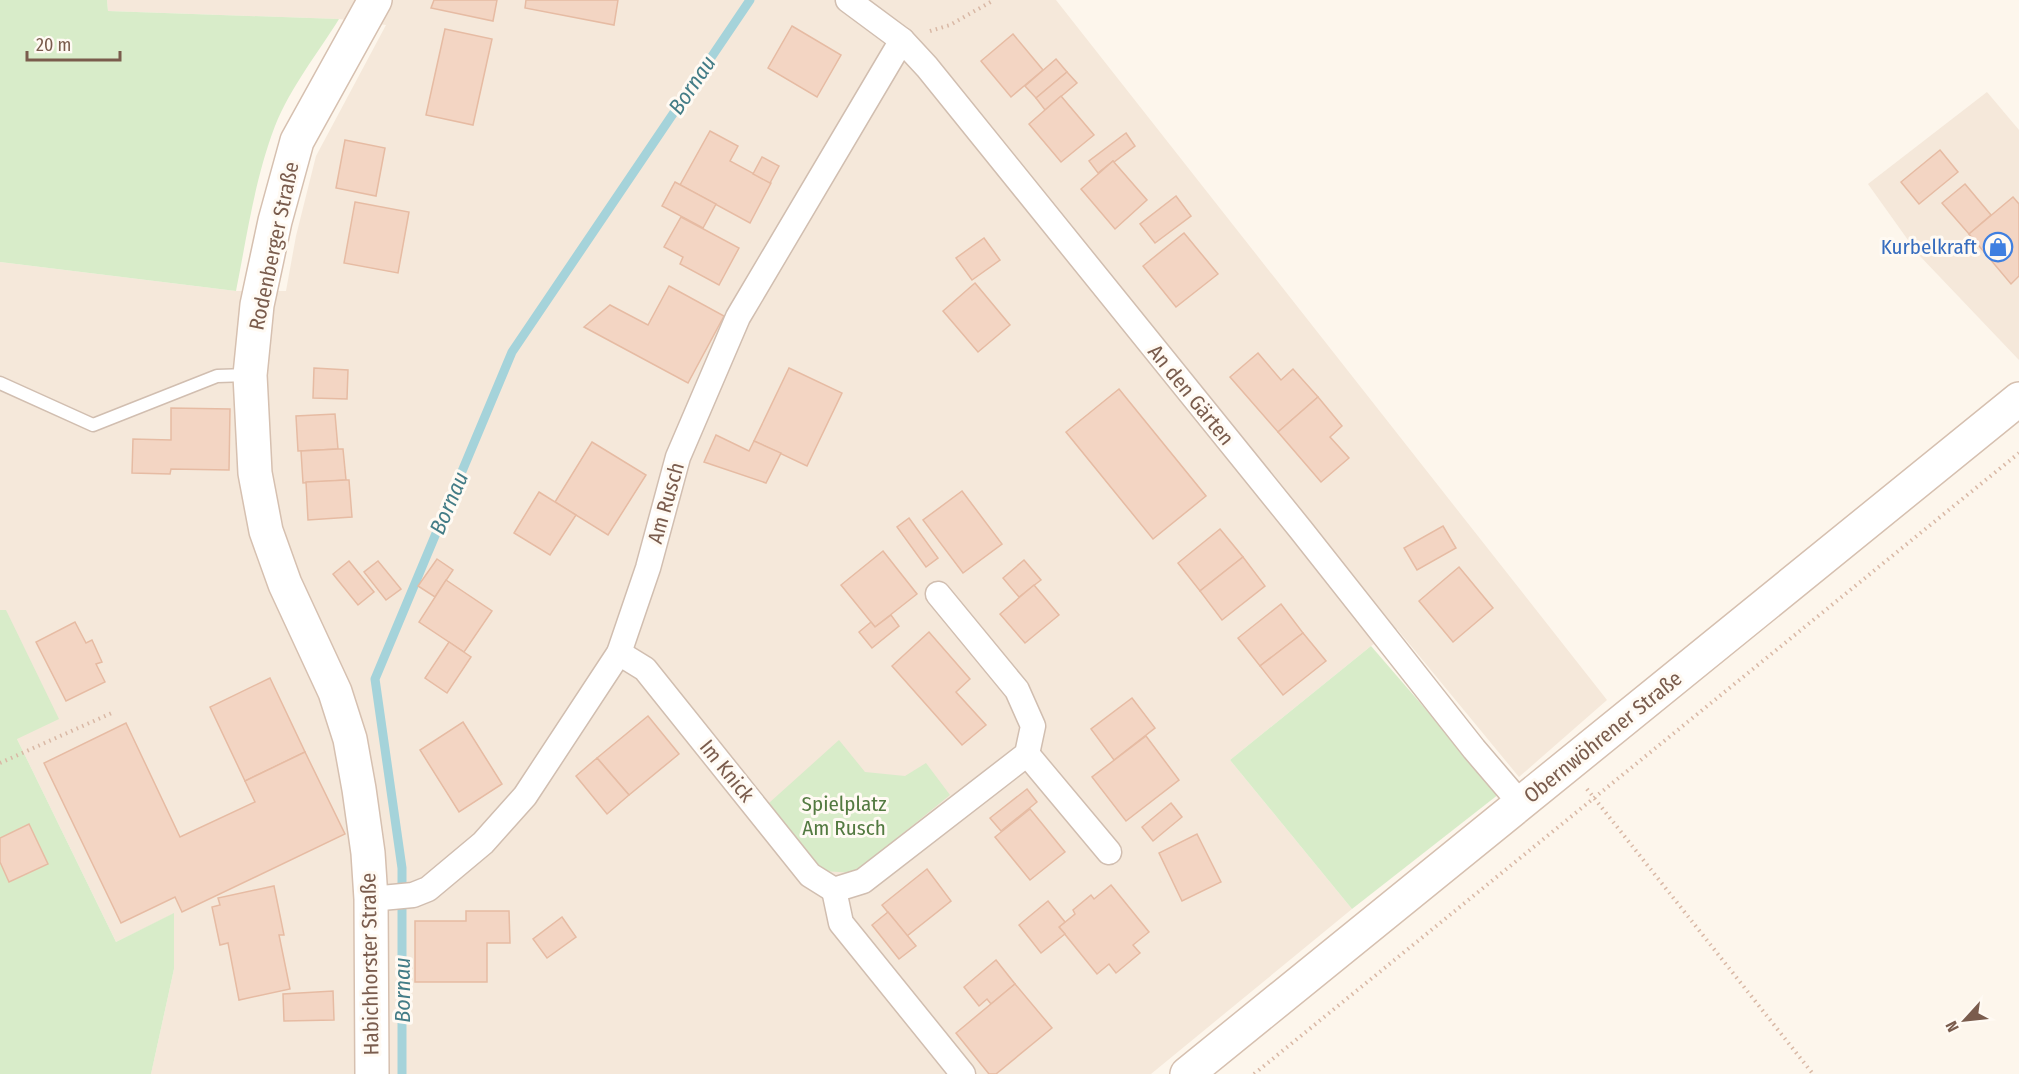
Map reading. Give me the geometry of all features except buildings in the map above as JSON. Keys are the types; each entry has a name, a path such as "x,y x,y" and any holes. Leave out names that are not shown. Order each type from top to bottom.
{"main road":[{"name":"Rodenberger Straße","path":"368,854 350,739 334,692 285,584 266,531 255,473 250,375 257,305 275,221 297,141 375,0"},
{"name":"Obernwöhrener Straße","path":"1187,1074 2019,399"},
{"name":"Habichhorster Straße","path":"368,854 392,897 372,1074"}],"street":[{"name":"An den Gärten","path":"848,0 902,40 927,67 1301,530 1474,749 1521,804"},
{"name":"Am Rusch","path":"392,897 428,889 483,843 525,796 619,653 648,568 678,457 738,317 902,40"},
{"path":"938,594 1017,690 1033,726 1027,754 863,881 834,890 841,923 963,1074"},
{"name":"Im Knick","path":"619,653 645,669 810,875 834,890"},
{"path":"1027,754 1109,852"}],"lane":[{"path":"0,383 93,425 217,376 250,375"}],"path":[{"path":"902,40 950,25 994,0"},
{"path":"1254,1074 2019,453"},
{"path":"0,763 114,712"},
{"path":"1566,767 1595,798 1813,1074"}],"shaded area":[{"path":"107,0 1056,0 1607,700 1519,777 1397,629 1371,646 1230,760 1352,909 1151,1074 151,1074 174,969 173,914 116,942 17,739 6,610 0,610 0,262 236,291 286,291 296,236 316,156 386,25 339,19 108,11"},
{"path":"1987,92 2019,130 2019,360 1918,254 1868,184"}],"green space":[{"path":"0,0 107,0 108,11 339,19 296,84 275,126 257,187 236,291 0,262"},
{"path":"0,610 6,610 59,719 17,739 116,942 174,913 174,969 151,1074 0,1074"},
{"path":"1371,646 1499,794 1352,909 1230,760"},
{"name":"Spielplatz Am Rusch","path":"839,740 865,772 905,776 926,763 950,795 854,873 823,871 769,803"}],"waterway":[{"name":"Bornau","path":"402,1074 402,868 375,679 512,352 750,0"}],"place":[{"name":"Kurbelkraft","path":"1998,247"}]}
